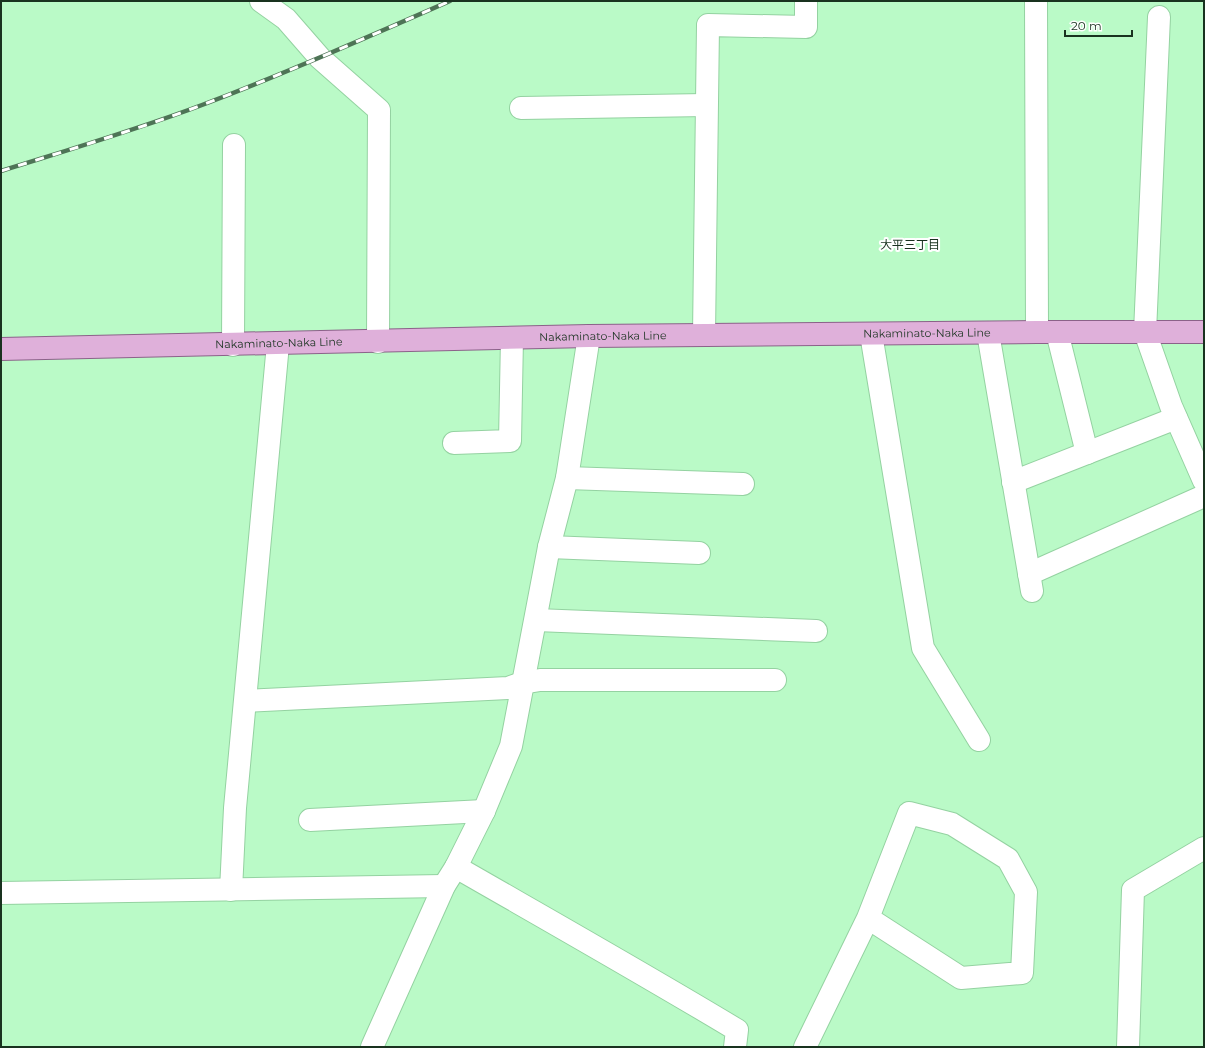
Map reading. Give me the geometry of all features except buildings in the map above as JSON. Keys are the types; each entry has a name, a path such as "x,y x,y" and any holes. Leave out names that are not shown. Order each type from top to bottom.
{"main road":[{"name":"Nakaminato-Naka Line","path":"1,349 378,342 589,336 1204,332"}],"street":[{"path":"261,1 286,19 320,58 379,110 378,342"},
{"path":"704,335 708,25 806,26 806,1"},
{"path":"1036,1 1047,332 1087,453"},
{"path":"1159,17 1145,332 1171,406 1204,481"},
{"path":"521,108 706,105"},
{"path":"233,344 234,145"},
{"path":"988,333 1030,583 1204,496"},
{"path":"871,334 923,648 979,740"},
{"path":"372,1047 444,886 456,867 484,812 511,746 549,547 567,478 589,336"},
{"path":"454,443 510,441 512,338"},
{"path":"231,890 235,808 278,344"},
{"path":"1013,482 1176,418"},
{"path":"567,478 743,484"},
{"path":"549,547 699,553"},
{"path":"536,620 816,631"},
{"path":"246,701 508,688 522,683 540,680 775,680"},
{"path":"310,820 484,812"},
{"path":"805,1047 868,918 909,813 952,824 1008,859 1026,892 1022,973 961,978 868,918"},
{"path":"1128,1047 1133,890 1204,848"},
{"path":"456,867 737,1030 735,1047"},
{"path":"1,893 444,886"}],"railway":[{"path":"1,171 127,131 202,105 296,68 450,1"}],"district":[{"name":"大平三丁目","path":"910,245"}]}
